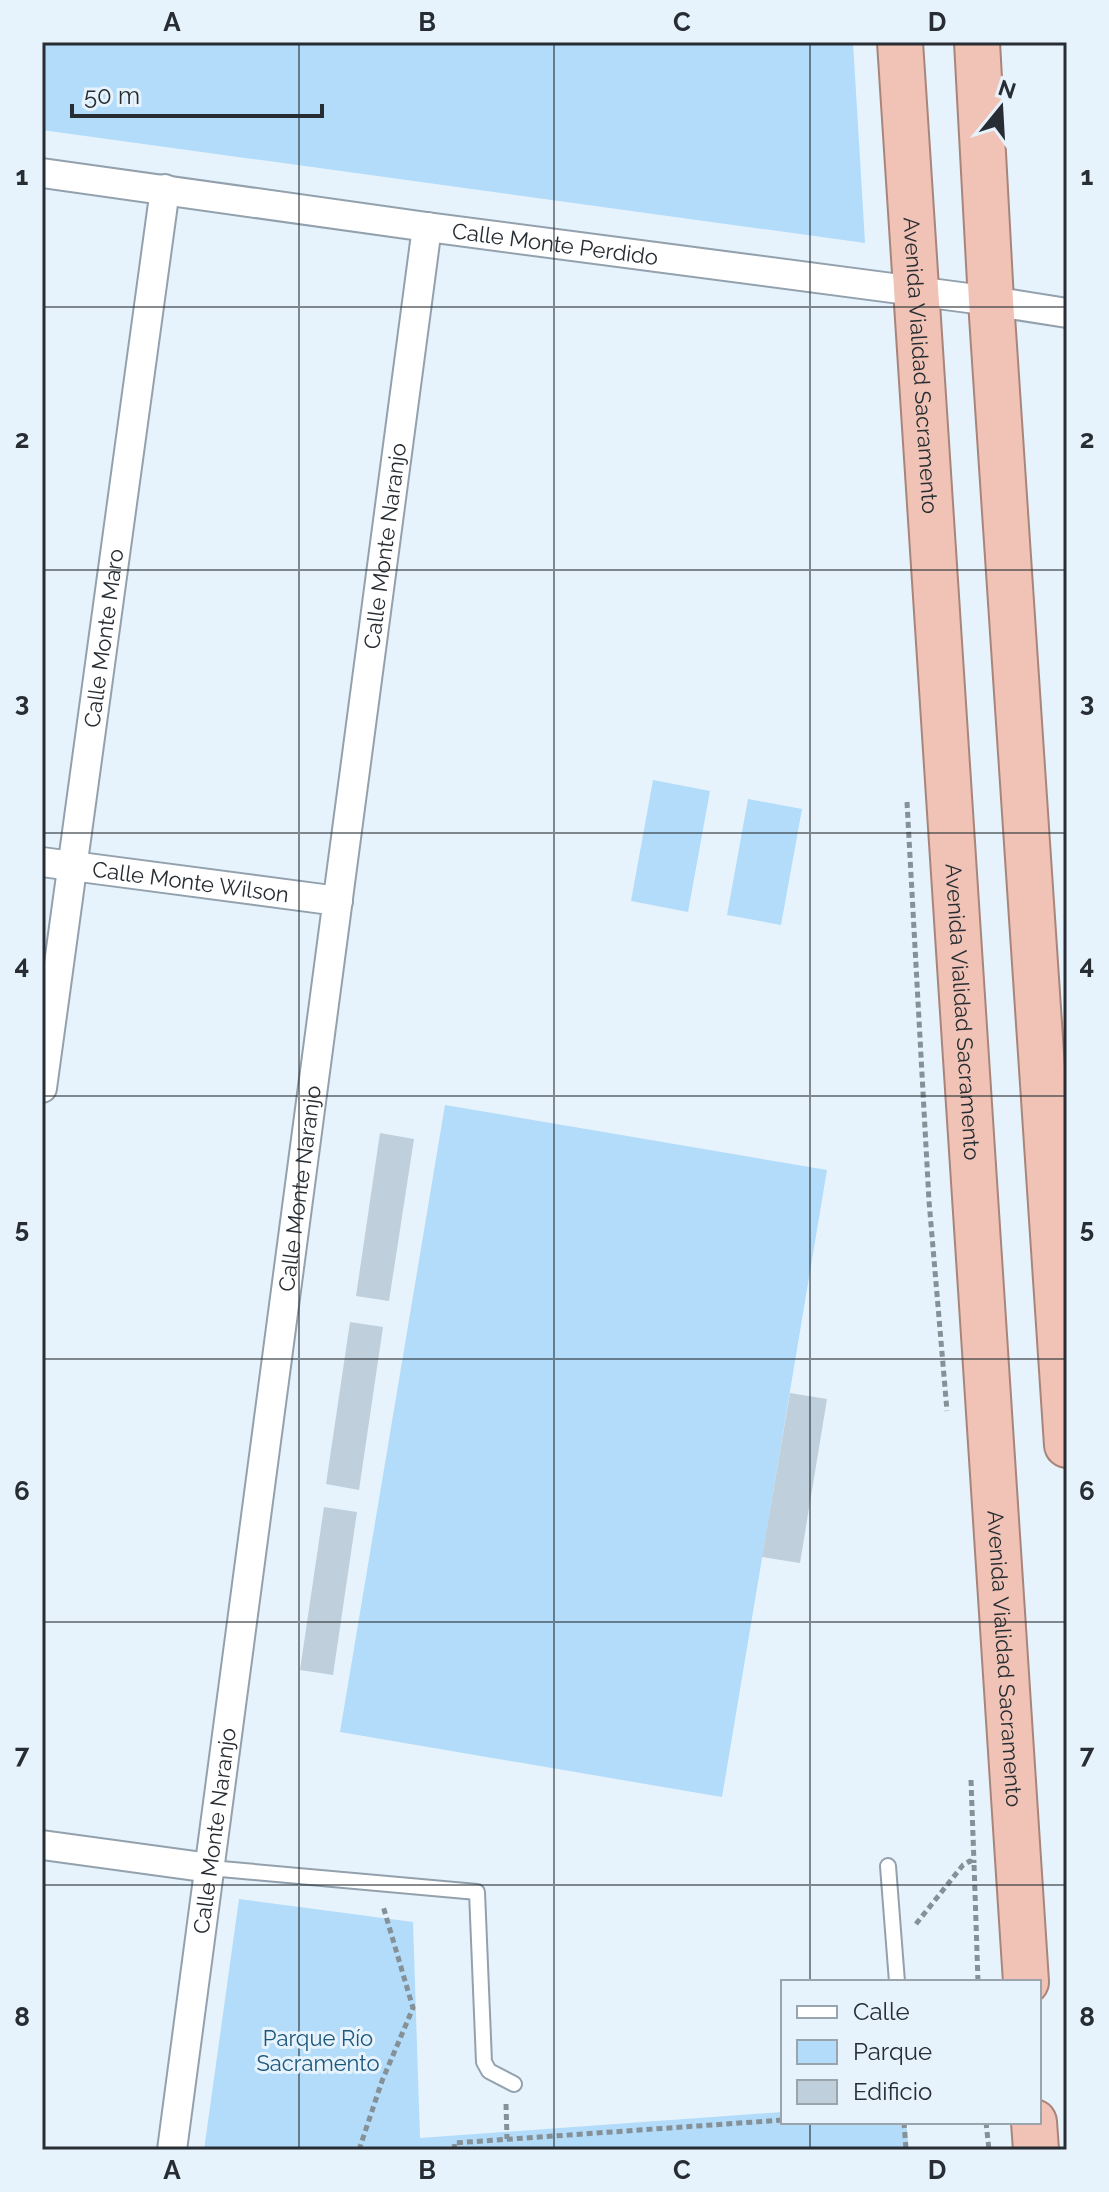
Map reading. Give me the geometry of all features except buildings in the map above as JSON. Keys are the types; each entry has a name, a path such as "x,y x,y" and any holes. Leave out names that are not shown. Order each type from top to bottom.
{"highway":[{"name":"Avenida Vialidad Sacramento","path":"900,42 1026,1980"},
{"path":"977,42 991,301 1067,1445"},
{"path":"1034,2124 1036,2150"}],"street":[{"name":"Calle Monte Perdido","path":"42,173 427,227 917,290 1067,313"},
{"name":"Calle Monte Maro","path":"42,1088 165,189"},
{"name":"Calle Monte Naranjo","path":"172,2150 427,227"},
{"name":"Calle Monte Wilson","path":"42,862 338,901"},
{"path":"42,1845 210,1868"}],"lane":[{"path":"888,1866 897,1980"},
{"path":"210,1868 477,1892 484,2062 489,2071 514,2084"}],"path":[{"path":"894,1951 963,1865 970,1861 974,1863 978,1980"},
{"path":"359,2150 382,2081 413,2008 376,1883"},
{"path":"507,2139 505,2108 514,2084"},
{"path":"455,2150 454,2143 781,2120"},
{"path":"904,2124 906,2150"},
{"path":"986,2124 989,2150"}],"green space":[{"path":"42,42 853,42 865,243 42,130"},
{"path":"653,780 710,791 688,912 631,901"},
{"path":"748,799 802,809 781,925 727,915"},
{"path":"445,1105 827,1170 722,1797 340,1732"},
{"name":"Parque Río Sacramento","path":"239,1899 413,1922 420,2138 781,2112 781,2124 906,2124 909,2150 204,2150"}]}
